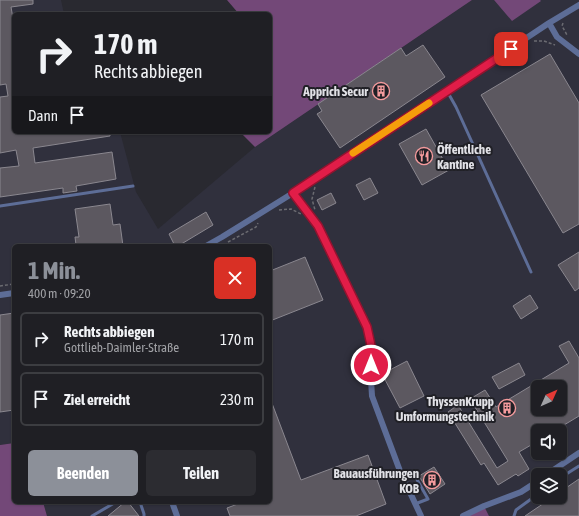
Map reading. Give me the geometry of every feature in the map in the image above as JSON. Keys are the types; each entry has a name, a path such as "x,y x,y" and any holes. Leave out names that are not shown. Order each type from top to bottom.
{"street":[{"path":"210,244 293,193 549,23 579,5"},
{"path":"549,23 557,37 579,54"},
{"path":"293,193 318,226 367,327 372,350 370,380 372,396 403,476 421,516"},
{"path":"0,295 12,293"},
{"path":"556,468 579,453"},
{"path":"463,516 484,506 521,492 531,486"},
{"path":"173,504 177,516"}],"lane":[{"path":"447,91 456,107 531,272"},
{"path":"0,206 133,186"},
{"path":"567,474 579,466"},
{"path":"403,476 415,476 428,499 415,504"},
{"path":"514,516 516,510 531,499"},
{"path":"92,516 113,504"},
{"path":"141,504 144,516"}],"path":[{"path":"563,21 562,26 566,35 571,40"},
{"path":"278,210 291,209 302,215"},
{"path":"226,242 230,242 256,227 260,220"},
{"path":"0,286 12,284"}],"shaded area":[{"path":"0,0 61,0 64,12 12,12 12,134 121,134 136,192 158,229 255,147 472,0 494,0 512,20 540,0 579,0 579,516 489,516 484,506 463,516 47,516 44,504 272,504 272,244 12,244 12,443 0,445"},
{"path":"227,0 472,0 255,147 242,134 272,134 272,12 237,12"},
{"path":"494,0 540,0 541,1 512,21"},
{"path":"12,443 12,504 44,504 47,516 0,516 0,445"},
{"path":"484,506 489,516 463,516"}],"building":[{"path":"0,0 33,0 33,4 11,7 12,134 110,134 110,136 33,148 35,163 112,152 116,179 76,186 77,191 63,193 63,188 0,197 0,168 19,166 16,150 0,153 0,97 8,96 6,84 0,85"},
{"name":"Apprich Secur","path":"423,45 445,77 340,148 317,114 322,111 318,104 401,48 406,56"},
{"path":"550,54 579,103 579,224 563,233 481,95"},
{"path":"426,129 449,170 422,185 399,144"},
{"path":"370,178 378,193 364,200 356,185"},
{"path":"331,193 336,203 322,210 317,200"},
{"path":"110,204 113,225 120,224 123,244 76,244 75,237 79,237 75,209"},
{"path":"206,212 213,225 181,244 174,244 169,234"},
{"path":"579,252 579,288 575,291 558,265"},
{"path":"305,257 323,300 272,320 272,270"},
{"path":"530,295 538,308 521,319 513,306"},
{"path":"12,313 12,410 0,412 0,315"},
{"name":"ThyssenKrupp Umformungstechnik","path":"569,341 579,358 579,416 566,424 531,424 531,445 519,452 529,469 518,476 516,474 498,485 484,463 481,465 448,412 458,405 497,468 508,461 470,399 485,390 496,407 531,386 531,416 567,416 567,380 541,380 569,363 559,346"},
{"path":"407,361 424,396 400,408 382,374"},
{"path":"519,363 525,375 499,389 492,377"},
{"path":"272,403 301,480 368,455 386,504 356,516 230,516 227,508 238,504 272,504"},
{"name":"Bauausführungen KOB","path":"434,467 445,484 430,494 419,476"},
{"path":"579,479 579,516 525,516 543,504 567,504 567,487"},
{"path":"123,504 130,504 139,516 108,516"}],"slow traffic":[{"path":"353,153 429,103"}],"place":[{"name":"Apprich Secur","path":"381,91"},
{"name":"Öffentliche Kantine","path":"424,156"},
{"name":"ThyssenKrupp Umformungstechnik","path":"507,408"},
{"name":"Bauausführungen KOB","path":"432,480"}],"route":[{"path":"371,365 372,350 367,327 318,226 309,212 293,193 511,49"}]}
